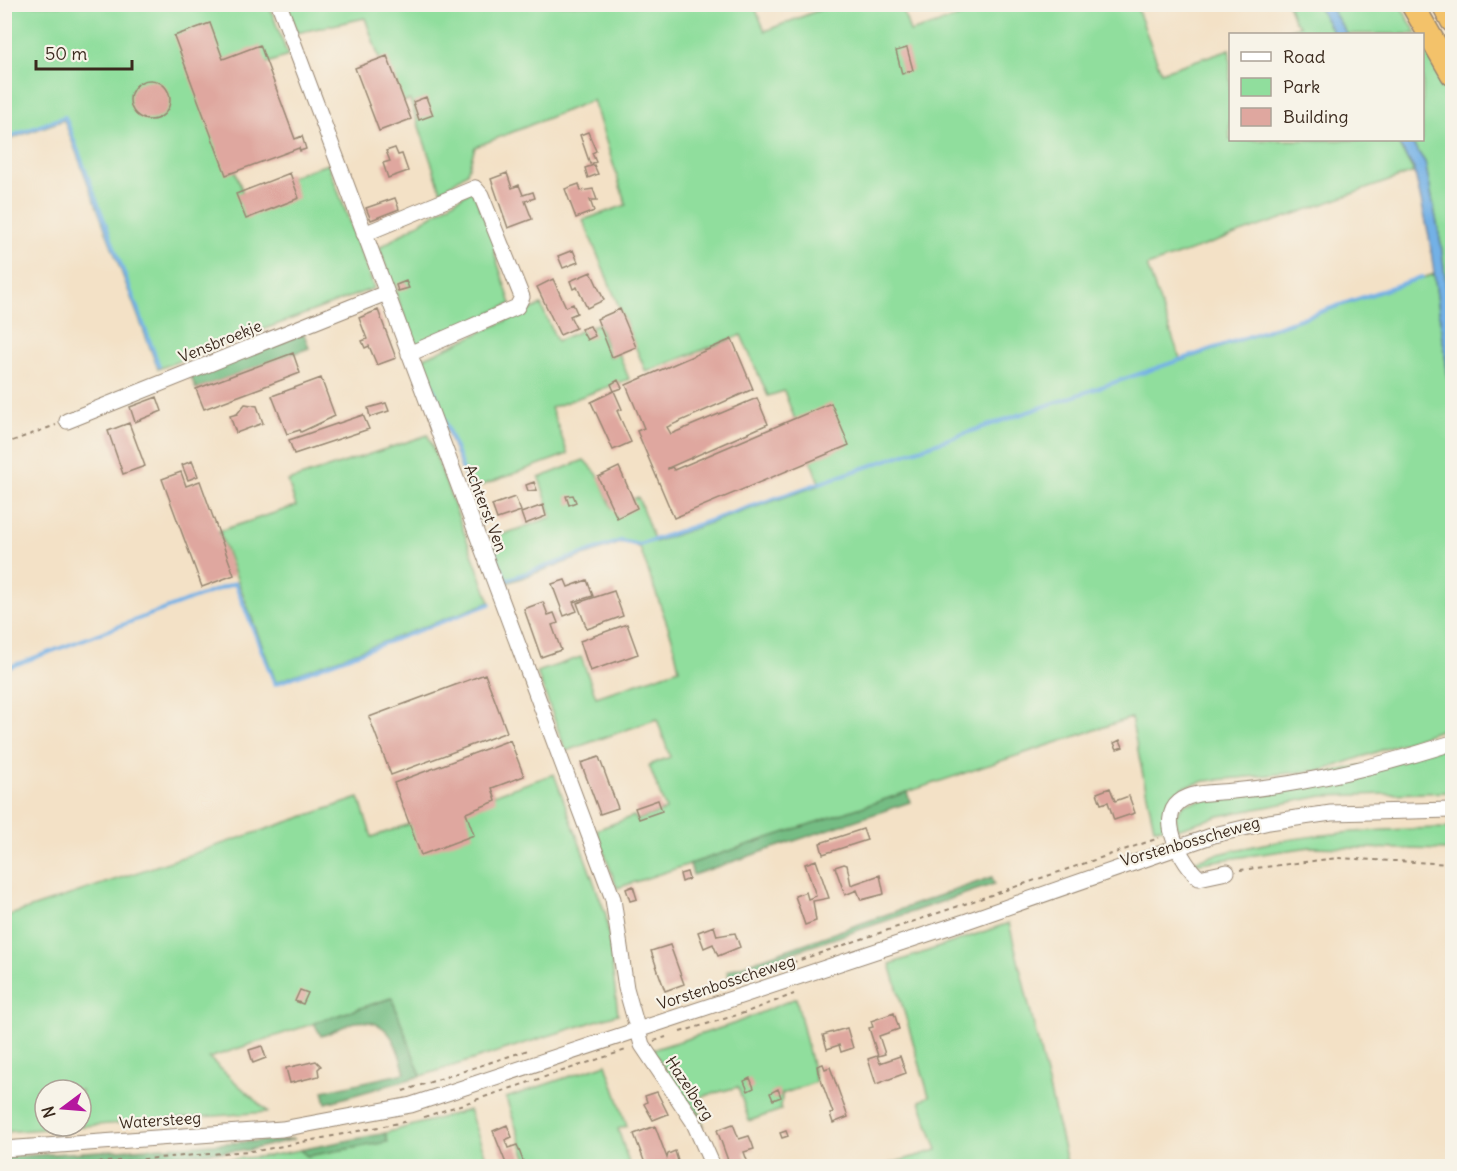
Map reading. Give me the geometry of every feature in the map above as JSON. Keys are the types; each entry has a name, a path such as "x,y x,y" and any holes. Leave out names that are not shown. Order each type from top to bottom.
{"highway":[{"path":"1412,4 1452,74"},
{"path":"1443,4 1452,21"}],"street":[{"name":"Achterst Ven","path":"279,4 613,899 626,988 637,1030"},
{"path":"364,234 475,188 481,195 522,297 517,307 409,354"},
{"name":"Vensbroekje","path":"67,421 386,294"},
{"name":"Vorstenbosscheweg","path":"1177,848 1170,823 1173,810 1179,802 1189,797 1321,780 1395,761 1452,743"},
{"name":"Vorstenbosscheweg","path":"282,1129 411,1105 967,921 1237,828 1295,817 1365,812 1452,810"},
{"path":"1177,848 1187,868 1199,878 1227,872"},
{"name":"Hazelberg","path":"637,1030 642,1045 693,1121 713,1167"},
{"name":"Watersteeg","path":"4,1149 282,1129"}],"path":[{"path":"4,444 67,421"},
{"path":"1227,872 1336,858 1452,864"},
{"name":"Vorstenbosscheweg","path":"642,1045 744,1013 801,991"},
{"path":"53,1167 192,1157 296,1144"}],"green space":[{"path":"901,4 910,32 999,5 1136,5 1161,72 1229,49 1229,141 1397,141 1414,172 1147,266 1181,361 1434,274 1452,407 1452,726 1324,770 1205,781 1184,787 1173,795 1164,828 1154,828 1131,718 617,888 596,830 634,816 637,820 666,810 649,765 670,757 657,719 566,751 537,672 581,657 596,697 679,669 672,638 640,548 626,541 504,584 487,540 552,517 539,478 584,460 598,475 612,508 638,497 655,542 820,485 784,391 768,396 741,335 646,372 583,220 626,205 593,100 475,147 467,173 441,191 410,100 395,104 365,18 297,33 287,5 754,5 765,31 832,5"},
{"path":"1288,4 1317,5 1333,33 1278,33 1300,26 1294,20"},
{"path":"4,5 269,5 288,56 205,85 243,193 328,164 374,288 158,369 64,120 5,141"},
{"path":"1329,5 1400,5 1416,33 1346,33"},
{"path":"1424,46 1452,96 1452,332 1441,244 1425,162 1411,141 1424,141"},
{"path":"472,190 495,242 494,252 511,304 418,345 414,343 379,248"},
{"path":"541,305 557,341 599,323 609,357 619,354 629,379 551,408 568,454 469,490 422,364 424,358"},
{"path":"304,334 309,348 196,389 191,377"},
{"path":"428,435 490,602 276,682 219,531 296,506 288,481"},
{"path":"1452,746 1452,792 1322,796 1219,816 1177,829 1176,814 1184,804"},
{"path":"554,774 606,915 618,1014 421,1076 391,998 209,1058 268,1112 93,1125 93,1078 33,1078 33,1130 5,1132 4,917 359,798 372,837"},
{"path":"907,792 910,802 693,875 690,864"},
{"path":"1452,828 1452,850 1310,847 1194,864 1193,861 1258,845 1321,835"},
{"path":"992,877 994,884 791,953 730,981 727,971"},
{"path":"1009,923 1068,1166 882,1166 937,1150 920,1101 929,1096 890,964"},
{"path":"392,998 421,1076 326,1103 323,1091 405,1073 391,1036 377,1024 356,1022 321,1036 314,1023"},
{"path":"796,998 816,1082 782,1094 781,1110 749,1121 738,1087 696,1098 704,1127 698,1114 652,1050 733,1024"},
{"path":"606,1064 627,1126 618,1129 630,1166 529,1166 506,1098"},
{"path":"469,1110 489,1166 160,1165 268,1156 300,1150 307,1156 387,1142 385,1133"},
{"path":"385,1133 388,1142 307,1156 300,1150"},
{"path":"295,1139 248,1150 5,1166 5,1157"}],"water":[{"path":"1317,5 1329,5 1346,33 1333,33"},
{"path":"1397,141 1411,141 1425,162 1441,244 1452,332 1452,407 1429,236 1414,169"}],"building":[{"path":"210,23 223,59 260,45 295,139 302,136 306,149 300,151 299,148 226,175 174,36"},
{"path":"907,48 913,70 902,74 896,51"},
{"path":"387,56 411,119 379,131 355,68"},
{"path":"150,80 158,81 164,86 169,92 169,108 164,114 158,119 150,120 142,119 136,114 131,108 130,100 131,92 136,86 142,81"},
{"path":"426,97 433,115 419,120 413,102"},
{"path":"588,132 596,151 592,153 596,162 590,164 580,135"},
{"path":"395,148 398,155 402,154 408,171 388,178 383,163 390,161 386,151"},
{"path":"594,165 598,174 588,178 585,168"},
{"path":"290,173 299,198 246,219 236,194"},
{"path":"507,173 512,188 519,185 523,195 533,192 535,198 525,201 532,219 508,228 491,179"},
{"path":"579,184 581,191 593,189 597,200 590,200 594,211 576,218 565,189"},
{"path":"395,198 399,209 371,220 366,208"},
{"path":"573,250 578,262 563,268 558,256"},
{"path":"591,272 604,300 587,308 577,287 573,289 570,281"},
{"path":"553,279 566,307 573,304 577,313 570,316 576,328 560,335 537,287"},
{"path":"406,281 409,288 398,291 396,285"},
{"path":"620,309 636,347 612,357 597,319"},
{"path":"378,310 396,358 377,365 369,346 365,348 362,341 367,339 359,318"},
{"path":"590,326 595,336 587,340 581,329"},
{"path":"732,339 753,389 667,427 671,434 757,398 768,424 668,468 668,469 672,467 674,470 831,403 849,445 674,518 637,431 644,428 626,385"},
{"path":"293,353 300,373 204,409 196,389"},
{"path":"321,378 335,416 301,432 300,430 287,434 272,396"},
{"path":"618,380 622,388 614,391 611,384"},
{"path":"614,391 622,409 617,411 631,442 613,450 591,402"},
{"path":"157,397 162,411 135,422 130,407"},
{"path":"386,403 389,411 370,417 368,408"},
{"path":"245,404 257,406 263,423 236,433 230,416 237,414"},
{"path":"363,415 369,429 294,454 289,440"},
{"path":"129,423 145,466 123,474 108,431"},
{"path":"192,461 198,476 188,480 182,465"},
{"path":"619,467 637,508 617,518 598,477"},
{"path":"181,472 186,486 200,481 234,575 202,587 162,479"},
{"path":"534,482 537,490 528,491 526,485"},
{"path":"573,495 576,502 569,505 566,496"},
{"path":"515,497 521,511 497,519 492,505"},
{"path":"543,505 546,516 525,524 521,513"},
{"path":"565,580 568,587 587,580 593,596 573,602 577,611 564,616 552,584"},
{"path":"614,591 623,616 587,629 577,603"},
{"path":"543,602 548,615 554,613 558,623 552,625 561,650 541,657 524,609"},
{"path":"627,624 638,654 590,671 580,641"},
{"path":"485,674 507,732 391,775 369,717"},
{"path":"510,740 524,776 492,788 496,801 466,813 474,835 421,855 394,783"},
{"path":"1120,740 1123,747 1117,749 1114,743"},
{"path":"599,757 618,808 600,814 581,763"},
{"path":"1110,788 1115,801 1129,796 1135,813 1114,820 1108,802 1101,804 1097,793"},
{"path":"658,800 662,811 639,819 635,808"},
{"path":"863,829 867,840 823,854 820,843"},
{"path":"816,860 829,898 813,901 816,921 805,925 795,896 806,892 808,899 816,896 805,864"},
{"path":"847,865 851,885 880,875 884,894 861,900 857,890 845,895 835,867"},
{"path":"687,872 689,879 682,882 680,874"},
{"path":"633,886 637,899 630,901 626,889"},
{"path":"714,926 717,936 735,933 740,947 718,956 713,944 704,948 698,932"},
{"path":"670,945 684,984 665,991 651,951"},
{"path":"300,990 308,993 303,1004 295,1001"},
{"path":"894,1013 899,1029 879,1036 885,1054 878,1056 869,1028 873,1027 871,1021"},
{"path":"847,1028 853,1048 841,1052 839,1045 827,1049 823,1035"},
{"path":"262,1046 266,1058 253,1063 249,1050"},
{"path":"877,1056 880,1063 900,1056 906,1073 876,1084 868,1059"},
{"path":"316,1061 321,1066 318,1069 319,1076 290,1083 286,1068"},
{"path":"823,1064 825,1069 830,1067 848,1117 833,1123 830,1114 833,1113 818,1072 817,1066"},
{"path":"750,1078 754,1088 748,1091 744,1081"},
{"path":"778,1089 781,1097 773,1100 770,1093"},
{"path":"657,1092 668,1114 653,1120 644,1104 647,1102 645,1096"},
{"path":"733,1124 739,1139 749,1136 752,1143 754,1149 744,1152 749,1166 730,1166 717,1130"},
{"path":"507,1125 512,1137 505,1140 508,1148 517,1145 525,1166 507,1166 493,1131"},
{"path":"655,1126 667,1158 668,1154 675,1151 678,1161 663,1166 646,1166 634,1134"},
{"path":"786,1131 788,1136 782,1138 780,1133"}],"waterway":[{"path":"4,139 65,117 159,366"},
{"path":"491,544 506,580 621,541 639,545 1422,277"},
{"path":"424,364 440,406"},
{"path":"442,413 469,486"},
{"path":"4,669 235,583 275,684 490,604"}]}
